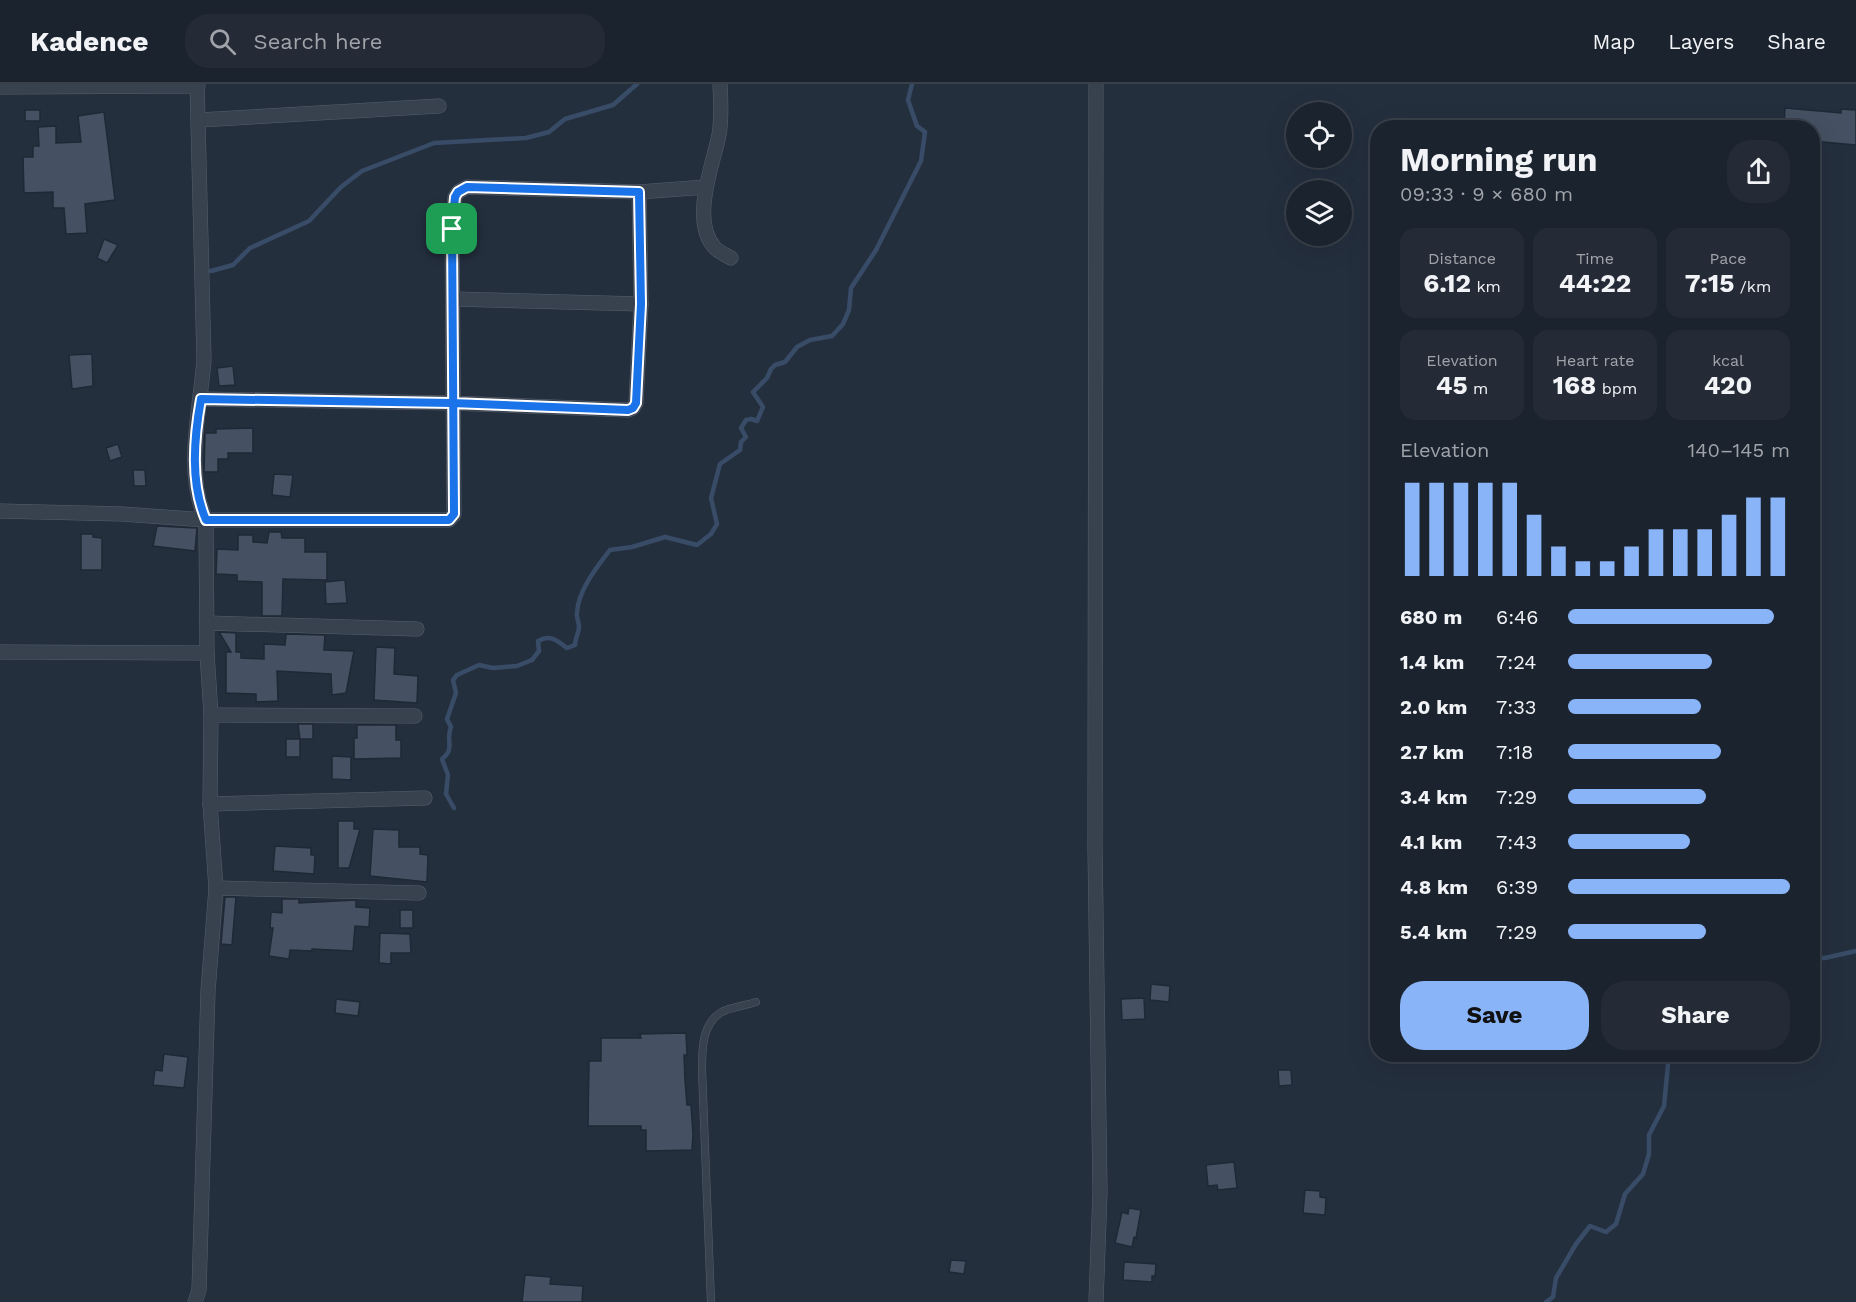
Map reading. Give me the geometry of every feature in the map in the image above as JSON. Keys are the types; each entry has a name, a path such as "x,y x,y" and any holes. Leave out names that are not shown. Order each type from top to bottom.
{"street":[{"path":"720,84 719,134 706,187 705,222 707,234 715,248 730,258"},
{"path":"1096,84 1095,848 1100,1192 1096,1302"},
{"path":"3,86 197,85 204,360 197,422 196,489 199,505 206,520 210,804 216,888 207,990 199,1290 195,1302"},
{"path":"198,120 439,106"},
{"path":"0,511 122,514 206,520 449,520 454,514 452,229 455,197 467,187 639,192 706,187"},
{"path":"201,399 452,403 628,410 633,408 636,403 641,304 639,192"},
{"path":"453,299 641,304"},
{"path":"207,623 417,629"},
{"path":"0,652 207,653"},
{"path":"210,715 415,716"},
{"path":"210,804 425,798"},
{"path":"216,888 418,893"}],"lane":[{"path":"711,1302 702,1080 703,1042 711,1022 721,1013 756,1002"}],"building":[{"path":"1785,108 1841,113 1841,109 1856,110 1856,145 1820,142 1820,120 1784,120"},
{"path":"25,110 40,110 40,121 25,121"},
{"path":"104,112 115,200 85,204 87,233 66,234 64,208 53,208 53,192 24,193 23,157 33,157 33,146 39,146 38,127 56,126 56,143 81,142 78,116"},
{"path":"104,239 118,245 107,263 97,258"},
{"path":"92,354 93,386 72,389 69,355"},
{"path":"233,366 235,385 219,386 217,368"},
{"path":"253,428 253,453 228,453 228,459 218,459 218,472 204,472 205,433 216,433 216,429"},
{"path":"118,444 122,457 110,461 106,448"},
{"path":"133,470 145,470 146,486 134,486"},
{"path":"274,474 293,475 290,497 272,495"},
{"path":"157,526 197,528 195,551 153,546"},
{"path":"269,532 281,532 282,538 305,538 305,552 327,552 327,580 283,579 282,616 262,616 262,582 237,581 237,575 216,574 217,549 238,550 238,535 253,535 253,542 267,543"},
{"path":"81,534 93,534 93,537 102,538 102,570 81,570"},
{"path":"345,580 347,603 326,604 325,582"},
{"path":"219,632 236,633 236,652 241,652 241,658 264,659 264,644 285,645 286,634 325,635 324,650 354,651 346,693 332,695 331,674 277,671 278,701 256,702 256,694 226,693 226,652 231,652"},
{"path":"376,647 395,648 394,674 418,676 417,703 374,700"},
{"path":"298,724 313,724 313,739 300,739"},
{"path":"357,725 396,725 396,740 401,740 401,758 354,759 354,738 357,738"},
{"path":"286,739 300,739 300,757 286,757"},
{"path":"332,756 351,757 351,780 332,779"},
{"path":"338,821 354,821 354,829 360,829 349,868 338,868"},
{"path":"373,829 399,830 399,847 420,847 420,854 428,855 427,882 370,876"},
{"path":"275,846 311,848 311,855 315,855 314,874 273,871"},
{"path":"225,897 236,897 232,945 221,944"},
{"path":"282,899 299,899 299,903 356,900 356,907 370,908 369,927 355,926 353,951 290,950 289,959 269,956 273,928 270,928 271,912 282,913"},
{"path":"400,910 413,910 413,928 400,928"},
{"path":"380,933 410,934 411,953 391,953 391,964 379,963"},
{"path":"1151,984 1170,986 1169,1002 1150,1000"},
{"path":"1144,998 1145,1019 1122,1020 1121,999"},
{"path":"336,999 360,1002 358,1016 335,1013"},
{"path":"686,1033 685,1080 687,1105 691,1105 692,1150 646,1151 646,1130 641,1130 641,1126 588,1126 589,1061 601,1061 601,1038 641,1038 640,1034"},
{"path":"164,1054 188,1057 184,1088 153,1085 155,1070 162,1071"},
{"path":"1278,1070 1291,1070 1292,1085 1279,1086"},
{"path":"1234,1162 1237,1188 1218,1190 1217,1185 1208,1186 1206,1165"},
{"path":"1305,1190 1320,1191 1320,1197 1326,1198 1325,1215 1303,1213"},
{"path":"1129,1208 1141,1210 1132,1247 1115,1243 1122,1212 1128,1214"},
{"path":"951,1260 966,1261 964,1274 949,1272"},
{"path":"1124,1262 1156,1264 1152,1282 1123,1280"},
{"path":"525,1275 551,1277 550,1284 583,1286 582,1302 522,1302"}],"waterway":[{"path":"211,271 233,265 250,248 309,221 341,187 362,171 434,143 526,138 549,132 565,119 613,105 637,84"},
{"path":"454,808 446,794 448,775 442,759 449,748 451,727 447,719 456,693 453,680 457,675 479,665 493,668 517,666 532,660 539,651 538,641 542,639 553,639 567,648 575,645 579,629 578,604 589,579 610,550 632,547 665,537 697,545 711,534 717,524 711,498 720,464 740,450 741,442 746,437 741,428 746,420 757,421 763,407 753,392 767,378 771,369 785,362 797,347 810,340 832,336 843,324 849,310 851,288 876,250 921,161 925,132 917,126 908,100 912,84"},
{"path":"1820,958 1856,951"},
{"path":"1546,1302 1553,1297 1556,1278 1576,1244 1590,1226 1606,1232 1616,1224 1625,1194 1643,1174 1649,1154 1649,1135 1664,1106 1668,1062"}],"route":[{"path":"452,229 452,403 454,514 452,517 449,520 206,520 199,505 196,489 197,422 201,399 452,403 628,410 633,408 636,403 641,304 639,192 467,187 458,192 455,197 452,229"}]}
